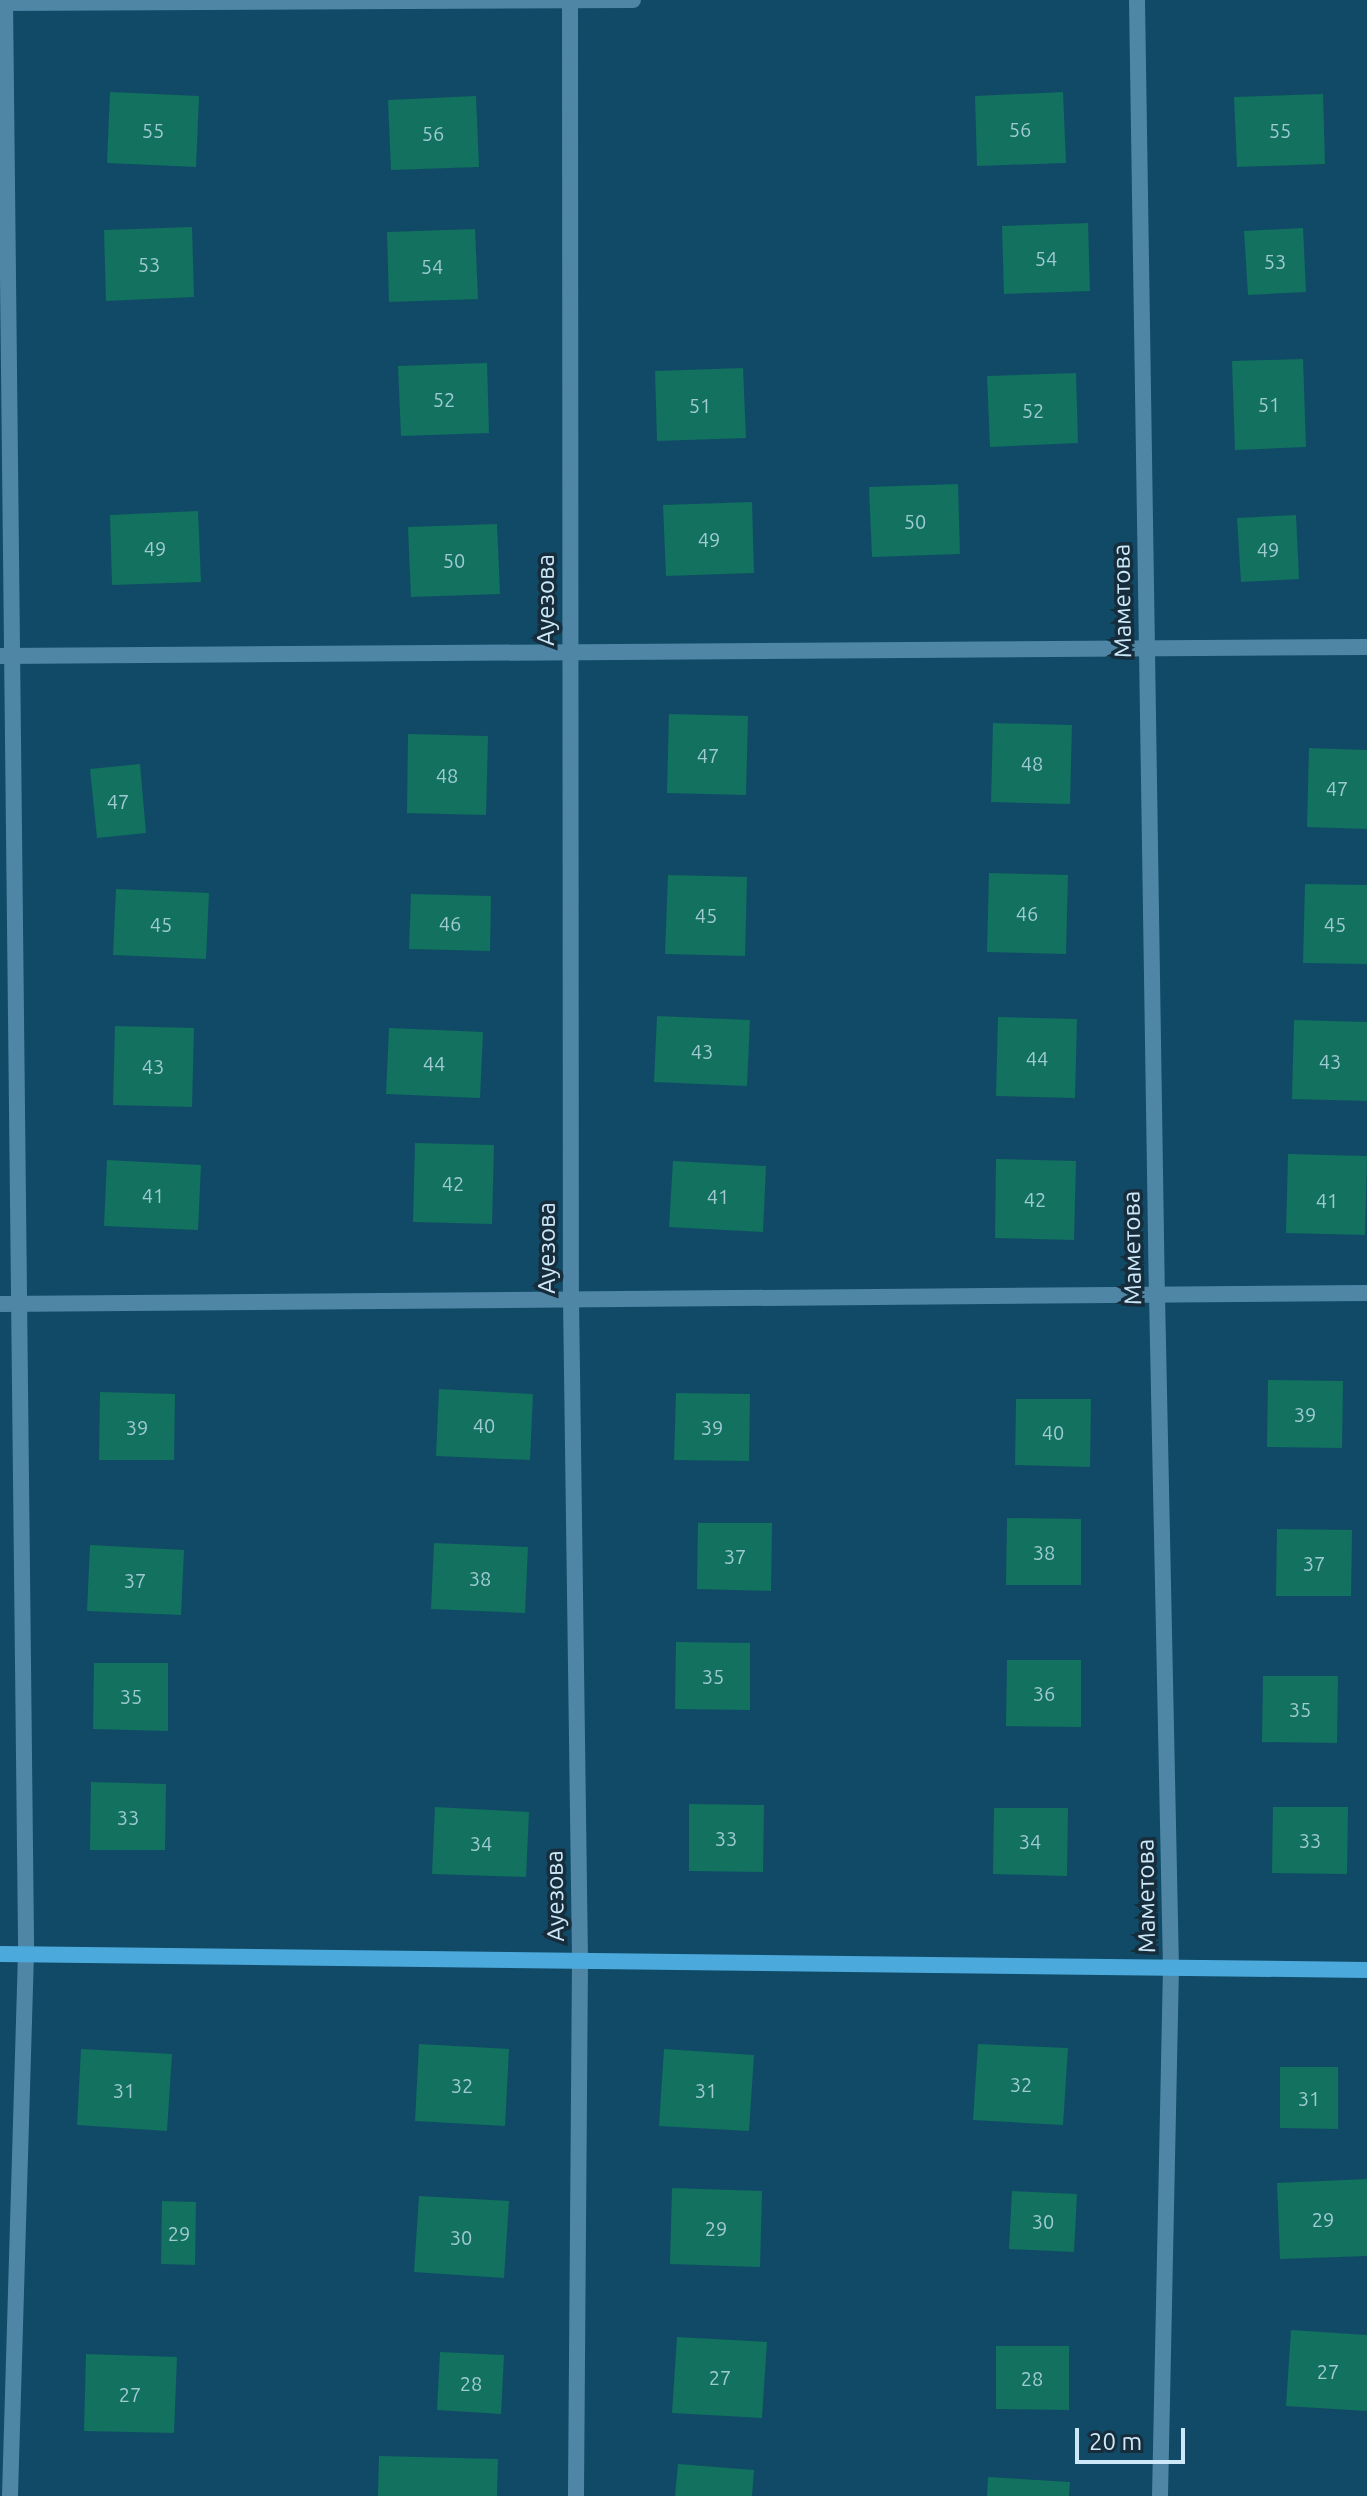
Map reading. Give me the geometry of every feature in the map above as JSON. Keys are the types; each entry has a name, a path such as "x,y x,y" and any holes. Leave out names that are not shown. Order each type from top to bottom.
{"street":[{"name":"Ауезова","path":"570,0 571,1299 580,1960 576,2496"},
{"path":"10,2496 26,1953 19,1303 6,656 3,2 633,0"},
{"name":"Маметова","path":"1137,0 1171,1967 1160,2496"},
{"path":"6,656 570,655 1367,647"},
{"path":"0,1304 1367,1293"},
{"path":"0,1954 1367,1970"}],"building":[{"path":"110,92 199,96 196,167 107,163"},
{"path":"1063,92 1066,163 977,166 975,96"},
{"path":"1323,94 1325,164 1237,167 1234,97"},
{"path":"476,96 479,167 391,170 388,100"},
{"path":"1088,223 1090,291 1004,294 1002,226"},
{"path":"192,227 194,297 106,301 104,230"},
{"path":"1303,228 1306,292 1248,295 1244,231"},
{"path":"475,229 478,299 389,302 387,232"},
{"path":"1303,359 1306,447 1235,450 1232,361"},
{"path":"487,363 489,433 401,436 398,366"},
{"path":"743,368 746,438 657,441 655,371"},
{"path":"1076,373 1078,443 990,447 987,376"},
{"path":"958,484 960,554 872,557 869,487"},
{"path":"752,502 754,573 666,576 663,505"},
{"path":"198,511 201,582 112,585 110,515"},
{"path":"1296,515 1299,579 1241,582 1237,518"},
{"path":"497,524 500,594 411,597 408,527"},
{"path":"669,714 748,716 746,795 667,793"},
{"path":"993,723 1072,725 1070,804 991,802"},
{"path":"408,734 488,736 486,815 407,813"},
{"path":"1309,748 1367,750 1367,829 1307,827"},
{"path":"140,764 146,833 97,838 90,769"},
{"path":"989,873 1068,875 1066,954 987,952"},
{"path":"668,875 747,877 745,956 665,954"},
{"path":"1305,884 1367,885 1367,964 1303,963"},
{"path":"116,889 209,893 206,959 113,955"},
{"path":"411,894 491,896 490,951 409,949"},
{"path":"657,1016 750,1020 747,1086 654,1082"},
{"path":"998,1017 1077,1019 1075,1098 996,1096"},
{"path":"1294,1020 1367,1022 1367,1101 1292,1099"},
{"path":"115,1026 194,1028 192,1107 113,1105"},
{"path":"389,1028 483,1032 480,1098 386,1094"},
{"path":"415,1143 494,1145 492,1224 413,1222"},
{"path":"1288,1154 1367,1156 1365,1235 1286,1233"},
{"path":"996,1159 1076,1161 1074,1240 995,1238"},
{"path":"107,1160 201,1165 198,1230 104,1226"},
{"path":"673,1161 766,1166 763,1232 669,1227"},
{"path":"1268,1380 1343,1381 1342,1448 1267,1447"},
{"path":"439,1389 533,1394 530,1460 436,1456"},
{"path":"100,1392 175,1394 174,1460 99,1460"},
{"path":"676,1393 750,1394 749,1461 674,1460"},
{"path":"1016,1399 1091,1399 1090,1467 1015,1465"},
{"path":"1007,1518 1081,1519 1081,1585 1006,1585"},
{"path":"698,1523 772,1523 771,1591 697,1589"},
{"path":"1277,1529 1352,1530 1351,1596 1276,1596"},
{"path":"434,1543 528,1547 525,1613 431,1609"},
{"path":"90,1545 184,1550 181,1615 87,1611"},
{"path":"676,1642 750,1643 750,1710 675,1709"},
{"path":"1007,1660 1081,1660 1081,1727 1006,1726"},
{"path":"94,1663 168,1663 168,1731 93,1729"},
{"path":"1263,1676 1338,1676 1337,1743 1262,1742"},
{"path":"91,1782 166,1784 165,1850 90,1850"},
{"path":"689,1804 764,1805 763,1872 689,1871"},
{"path":"435,1807 529,1812 526,1877 432,1874"},
{"path":"1273,1807 1348,1807 1347,1874 1272,1873"},
{"path":"994,1808 1068,1808 1067,1876 993,1874"},
{"path":"419,2044 509,2049 505,2126 415,2121"},
{"path":"978,2044 1068,2048 1063,2125 973,2120"},
{"path":"81,2049 172,2054 167,2131 77,2125"},
{"path":"664,2049 754,2055 749,2131 659,2126"},
{"path":"1280,2067 1338,2067 1338,2129 1280,2128"},
{"path":"1367,2179 1367,2256 1280,2259 1277,2183"},
{"path":"672,2188 762,2191 760,2267 670,2264"},
{"path":"1012,2191 1077,2194 1074,2252 1009,2249"},
{"path":"419,2196 509,2201 504,2278 414,2272"},
{"path":"162,2201 196,2202 195,2265 161,2264"},
{"path":"1291,2330 1367,2335 1367,2411 1286,2406"},
{"path":"677,2337 767,2342 762,2418 672,2413"},
{"path":"996,2346 1069,2346 1069,2410 996,2409"},
{"path":"440,2352 504,2355 501,2414 437,2410"},
{"path":"86,2354 177,2357 174,2433 84,2431"},
{"path":"379,2456 498,2459 497,2496 378,2496"},
{"path":"678,2464 754,2470 752,2496 675,2496"},
{"path":"988,2477 1070,2482 1069,2496 987,2496"}]}
